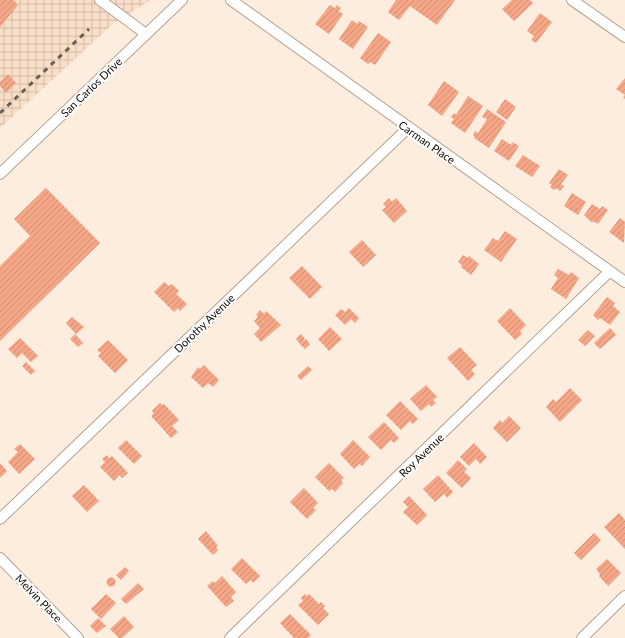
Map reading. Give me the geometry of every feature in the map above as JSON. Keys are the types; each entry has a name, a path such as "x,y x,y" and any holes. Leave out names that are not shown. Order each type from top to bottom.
{"street":[{"path":"100,0 146,34"},
{"name":"San Carlos Drive","path":"0,174 182,0"},
{"name":"Carman Place","path":"231,0 625,282"},
{"path":"572,0 625,37"},
{"name":"Dorothy Avenue","path":"0,519 408,128"},
{"name":"Roy Avenue","path":"230,638 610,271"},
{"name":"Melvin Place","path":"0,558 78,638"},
{"path":"582,638 625,596"}],"shaded area":[{"path":"0,0 151,0 115,22 0,128"}],"building":[{"path":"0,0 13,0 18,5 0,27"},
{"path":"396,0 455,0 437,25 410,6 399,20 388,12"},
{"path":"512,0 530,0 533,3 514,21 502,9"},
{"path":"330,5 335,8 337,5 341,8 338,11 343,14 329,34 315,24"},
{"path":"540,13 552,22 536,43 531,40 534,36 527,31"},
{"path":"352,20 357,24 359,21 368,27 353,49 339,39"},
{"path":"378,33 391,42 375,65 370,62 368,64 360,58"},
{"path":"8,74 16,83 6,93 0,86 0,82"},
{"path":"625,78 625,95 616,89"},
{"path":"444,81 459,92 442,116 428,105"},
{"path":"468,96 483,106 465,133 451,123 454,119 451,117 454,113 456,115"},
{"path":"505,99 516,107 507,120 496,112"},
{"path":"487,109 506,122 489,148 474,138 475,137 473,135 475,131 478,133 487,119 482,117"},
{"path":"502,139 511,145 512,142 519,146 509,161 494,151"},
{"path":"523,155 540,166 532,177 515,166"},
{"path":"559,169 568,175 561,184 564,186 560,191 556,188 554,190 550,187 552,185 549,183"},
{"path":"46,188 100,243 0,341 0,266 30,236 14,219"},
{"path":"572,193 586,202 578,215 564,206"},
{"path":"389,198 392,202 396,198 407,211 394,223 382,210 386,207 383,204"},
{"path":"592,204 600,209 602,206 608,210 598,224 593,221 592,223 584,215"},
{"path":"620,218 625,222 624,243 609,232"},
{"path":"505,231 517,239 501,262 484,250 493,238 498,241"},
{"path":"362,240 376,255 363,267 349,252"},
{"path":"463,255 468,258 469,256 479,264 471,275 461,267 462,265 458,262"},
{"path":"302,266 322,287 310,299 289,278"},
{"path":"558,269 569,275 571,272 579,278 566,299 551,289 558,278 554,275"},
{"path":"164,282 169,286 172,284 179,291 176,294 187,304 180,311 178,308 174,312 154,292"},
{"path":"607,297 615,303 613,306 620,312 610,325 600,318 598,320 593,315"},
{"path":"349,308 359,318 355,323 351,319 345,325 335,315 341,309 345,312"},
{"path":"510,308 526,325 520,331 522,334 515,340 497,321"},
{"path":"260,310 264,314 266,311 281,325 261,342 254,334 260,328 254,321 258,317 256,315"},
{"path":"72,317 84,327 76,334 66,323"},
{"path":"330,327 342,339 329,351 318,339"},
{"path":"610,328 616,335 600,349 594,343"},
{"path":"588,330 595,336 585,346 578,340"},
{"path":"75,334 83,343 78,347 70,339"},
{"path":"301,334 305,339 300,344 296,339"},
{"path":"20,338 38,356 31,362 22,353 17,358 8,349"},
{"path":"306,339 310,344 305,349 300,344"},
{"path":"108,340 128,360 115,373 98,356 101,353 97,350"},
{"path":"460,347 477,365 471,370 475,374 468,381 447,358"},
{"path":"26,362 35,371 31,375 22,366"},
{"path":"204,365 219,380 213,387 208,383 203,388 191,377 198,367 200,369"},
{"path":"308,366 312,370 301,380 297,376"},
{"path":"426,385 437,397 433,400 436,403 431,407 429,404 421,411 410,399"},
{"path":"570,388 582,400 560,422 546,407 553,399 556,402"},
{"path":"400,401 418,419 413,424 410,421 401,430 386,415"},
{"path":"160,403 162,405 164,404 179,420 172,426 178,432 171,438 151,416 154,413 152,411"},
{"path":"509,416 521,428 507,442 493,428 500,420 502,423"},
{"path":"384,422 399,438 394,443 391,440 381,450 368,437"},
{"path":"126,440 142,456 134,464 118,448"},
{"path":"353,440 370,457 362,466 359,464 354,469 340,454"},
{"path":"474,443 487,457 480,464 476,459 469,466 460,457"},
{"path":"20,444 35,459 19,474 8,462 18,452 14,449"},
{"path":"107,455 109,458 112,456 128,473 122,478 119,475 114,481 100,467 105,462 102,459"},
{"path":"458,460 467,469 464,472 471,478 462,488 446,473"},
{"path":"0,463 7,471 0,478"},
{"path":"329,463 344,478 341,480 343,483 335,492 332,489 329,491 315,477"},
{"path":"438,475 453,492 447,498 444,494 435,502 423,489"},
{"path":"84,485 99,501 87,512 72,496"},
{"path":"304,488 318,503 313,508 316,510 307,519 290,502"},
{"path":"409,496 427,515 417,525 403,512 408,507 403,502"},
{"path":"619,513 625,520 625,549 604,527"},
{"path":"206,531 218,546 216,547 218,550 213,555 198,539"},
{"path":"594,533 601,540 581,560 574,553"},
{"path":"242,558 260,576 253,583 251,580 246,584 231,569"},
{"path":"607,559 621,573 608,586 599,576 600,574 596,569"},
{"path":"125,567 129,571 121,580 116,575"},
{"path":"222,576 236,592 231,597 234,601 226,607 207,586 213,581 215,583"},
{"path":"111,577 116,582 111,587 106,582"},
{"path":"138,583 144,589 126,604 121,599"},
{"path":"106,594 116,603 101,619 91,609"},
{"path":"305,594 307,596 309,594 319,604 321,602 325,606 323,608 329,614 318,625 298,605 303,601 301,598"},
{"path":"290,614 311,635 308,638 294,638 280,623"},
{"path":"124,616 134,627 122,638 119,638 110,629"},
{"path":"98,618 106,626 97,633 90,626"}],"railway":[{"path":"0,113 89,29"}]}
